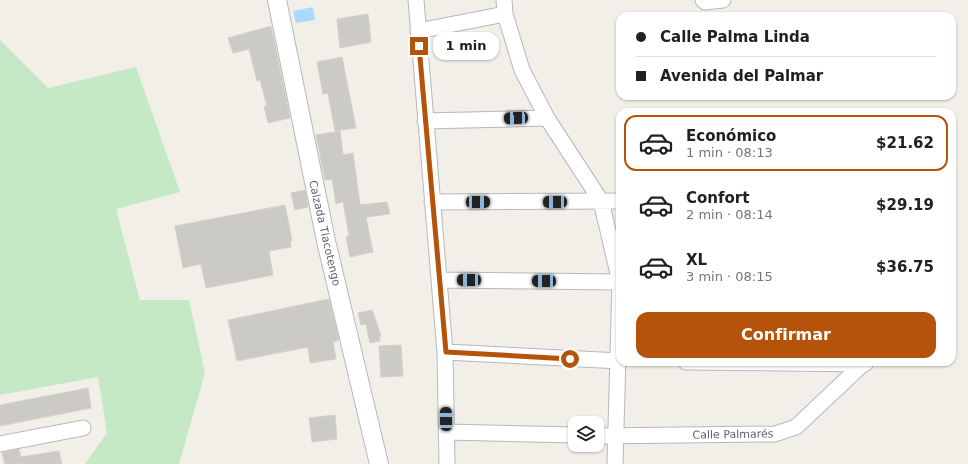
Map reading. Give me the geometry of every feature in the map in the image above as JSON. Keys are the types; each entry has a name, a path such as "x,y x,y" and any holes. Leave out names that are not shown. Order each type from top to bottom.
{"street":[{"name":"Calzada Tlacotengo","path":"277,0 326,241 379,464"},
{"path":"416,0 425,121 446,352 447,464"},
{"path":"703,0 705,2 723,0"},
{"path":"418,31 504,7 522,70 547,118 601,202 616,265"},
{"path":"425,121 547,118"},
{"path":"432,202 616,201"},
{"path":"439,280 616,282"},
{"path":"446,352 616,361"},
{"path":"615,464 619,366"},
{"name":"Calle Palmarés","path":"604,436 775,434 796,426 862,366"},
{"path":"0,444 83,428"},
{"path":"446,432 568,435"}],"green space":[{"path":"0,40 48,88 136,67 180,192 116,209 140,300 189,300 205,373 179,464 85,464 107,433 98,377 0,395"}],"water":[{"path":"313,7 315,20 296,23 293,11"}],"building":[{"path":"368,14 371,42 340,48 337,19"},
{"path":"271,26 290,118 268,123 264,106 267,106 260,80 257,81 249,49 233,53 228,38"},
{"path":"342,57 356,128 335,131 328,93 323,94 317,62"},
{"path":"340,131 343,155 353,153 360,205 387,202 390,214 366,217 373,252 350,257 346,237 349,236 343,202 336,204 332,179 325,180 316,135"},
{"path":"305,190 308,207 295,210 291,193"},
{"path":"285,205 292,241 290,241 291,247 269,251 273,275 206,288 201,264 183,268 175,226"},
{"path":"329,299 339,340 333,342 336,359 310,363 308,347 237,361 228,320"},
{"path":"372,310 381,336 379,337 380,341 370,343 366,324 361,325 358,313"},
{"path":"401,345 403,376 381,377 379,346"},
{"path":"88,388 91,408 0,426 0,405"},
{"path":"335,415 337,439 312,442 309,418"},
{"path":"19,449 21,457 59,451 62,464 5,464 2,453"}],"route":[{"path":"419,46 446,352 570,359"}]}
